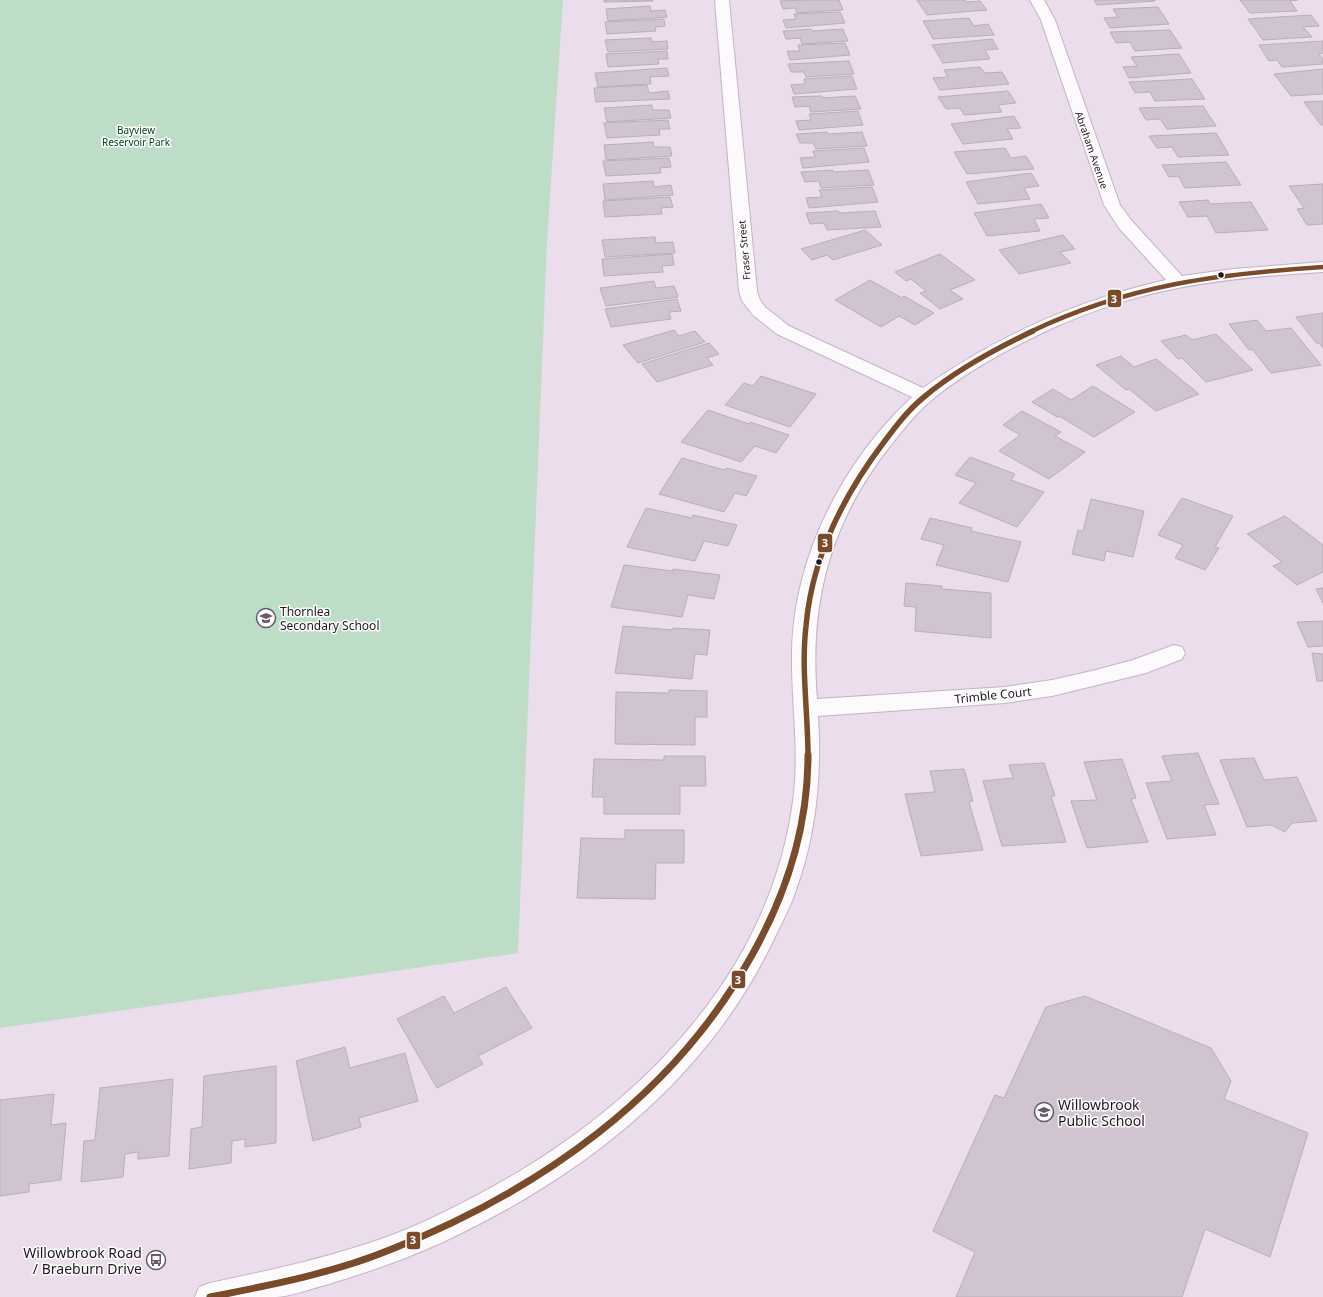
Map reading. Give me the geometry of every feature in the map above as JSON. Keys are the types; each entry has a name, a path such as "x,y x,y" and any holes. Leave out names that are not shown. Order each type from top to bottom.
{"street":[{"name":"Fraser Street","path":"722,0 748,291 751,301 759,311 783,330 924,396"},
{"name":"Abraham Avenue","path":"1037,0 1048,20 1112,205 1125,224 1178,283"},
{"path":"210,1297 287,1281 354,1262 412,1241 463,1218 532,1179 593,1137 648,1091 682,1058 722,1008 752,960 782,896 799,838 808,784 804,635 812,585 822,548 835,514 850,486 874,452 900,421 924,396 988,353 1017,337 1050,322 1111,299 1178,283 1257,272 1323,267"},
{"name":"Trimble Court","path":"806,708 1005,695 1052,688 1138,667 1174,653"}],"green space":[{"name":"Thornlea Secondary School","path":"0,0 563,0 547,242 518,953 0,1028"}],"building":[{"path":"604,0 653,0 653,1 604,2"},
{"path":"839,0 843,10 797,13 795,8 783,9 780,1"},
{"path":"917,0 965,0 966,2 980,1 987,10 927,15"},
{"path":"1094,0 1155,0 1155,1 1097,5"},
{"path":"1240,0 1298,0 1290,1 1297,11 1250,13"},
{"path":"650,6 651,11 665,10 667,17 608,21 606,9"},
{"path":"1158,7 1169,24 1110,28 1104,18 1118,17 1113,9"},
{"path":"840,12 845,23 786,28 783,20 796,19 794,14"},
{"path":"1311,15 1319,26 1303,27 1312,37 1263,40 1248,19"},
{"path":"969,18 974,26 988,24 994,35 933,39 923,21"},
{"path":"664,19 665,26 655,27 656,31 607,34 605,22"},
{"path":"811,29 812,31 843,29 848,41 802,44 800,38 786,39 783,31"},
{"path":"1170,30 1182,48 1135,51 1130,42 1116,43 1110,32"},
{"path":"651,38 652,42 667,41 668,49 608,52 605,40"},
{"path":"992,39 998,49 985,50 990,59 943,63 932,45"},
{"path":"1323,41 1323,53 1319,54 1323,59 1323,64 1282,67 1277,60 1269,61 1259,45"},
{"path":"845,43 850,55 790,60 787,51 800,51 798,45"},
{"path":"667,51 668,59 658,59 659,64 608,67 606,54"},
{"path":"1179,54 1191,73 1129,78 1123,67 1137,66 1131,57"},
{"path":"849,61 854,74 806,77 804,72 791,72 788,64"},
{"path":"980,67 985,73 1002,72 1009,84 940,90 933,78 948,77 944,70"},
{"path":"667,68 669,76 650,77 651,84 598,87 595,73"},
{"path":"1323,69 1323,94 1291,96 1274,74"},
{"path":"852,76 857,89 794,94 791,85 805,84 804,79"},
{"path":"1192,79 1205,99 1155,101 1150,92 1135,93 1129,82"},
{"path":"647,85 649,93 668,91 670,99 596,102 594,88"},
{"path":"1008,91 1016,103 998,105 1002,112 964,115 960,108 946,109 938,97"},
{"path":"822,96 823,98 855,96 861,109 811,112 809,106 795,107 792,97"},
{"path":"1323,101 1323,125 1321,125 1304,102"},
{"path":"652,105 653,110 669,110 671,118 607,122 604,108"},
{"path":"1203,106 1216,126 1167,129 1160,119 1146,120 1139,108"},
{"path":"858,111 863,125 799,130 796,121 811,120 809,114"},
{"path":"1014,116 1021,128 1007,129 1013,139 963,144 951,124"},
{"path":"668,120 670,129 659,129 660,135 607,138 604,123"},
{"path":"827,132 828,134 862,132 867,146 816,149 813,143 800,143 796,134"},
{"path":"1216,133 1229,155 1178,157 1172,147 1157,148 1149,136"},
{"path":"653,142 654,147 670,147 672,156 606,160 604,145"},
{"path":"864,148 869,162 803,168 800,158 815,157 813,151"},
{"path":"1005,148 1011,158 1026,156 1034,169 967,174 954,152"},
{"path":"669,158 671,167 660,168 661,173 606,176 603,161"},
{"path":"1226,162 1241,185 1185,188 1178,176 1169,177 1162,165"},
{"path":"833,170 833,172 868,170 874,185 821,188 819,181 805,182 801,172"},
{"path":"1031,173 1039,186 1024,188 1030,199 978,204 966,182"},
{"path":"653,181 654,187 671,185 673,195 605,200 603,184"},
{"path":"1323,184 1323,224 1307,225 1297,209 1304,208 1289,186"},
{"path":"872,187 878,202 809,208 806,198 822,197 819,190"},
{"path":"670,197 673,207 661,208 662,214 605,217 603,201"},
{"path":"1208,200 1210,204 1251,202 1268,230 1216,233 1207,216 1188,217 1179,202"},
{"path":"1041,204 1049,218 1034,219 1040,231 987,236 974,213"},
{"path":"838,211 839,213 875,211 881,227 827,230 824,223 810,224 806,213"},
{"path":"865,230 882,245 833,260 827,255 812,260 801,249"},
{"path":"1063,235 1075,249 1060,252 1071,263 1019,274 999,250"},
{"path":"655,237 656,243 673,242 675,253 605,257 602,240"},
{"path":"672,254 674,265 662,266 663,272 604,276 602,259"},
{"path":"940,254 975,280 950,290 963,299 940,309 920,293 926,291 911,279 906,281 895,272"},
{"path":"870,280 902,298 904,296 934,313 915,325 899,316 881,327 835,300"},
{"path":"654,281 656,288 674,286 678,297 606,306 600,288"},
{"path":"677,299 681,311 669,312 671,319 611,327 605,309"},
{"path":"1323,313 1323,348 1319,343 1316,343 1296,317"},
{"path":"1257,320 1266,331 1291,328 1321,365 1271,373 1252,349 1249,350 1229,324"},
{"path":"674,330 679,336 695,331 705,342 638,363 623,345"},
{"path":"1216,334 1253,370 1206,382 1182,358 1178,359 1161,341 1186,335 1192,340"},
{"path":"709,343 719,354 707,358 713,365 657,382 642,364"},
{"path":"1121,356 1134,367 1156,359 1199,394 1156,411 1129,389 1126,390 1096,365"},
{"path":"761,376 816,394 790,427 725,405 744,383 753,386"},
{"path":"1093,386 1135,412 1094,437 1032,402 1053,389 1071,400"},
{"path":"708,410 749,424 750,422 789,435 776,453 755,446 741,462 681,442"},
{"path":"1022,411 1061,432 1055,436 1085,452 1049,479 999,451 1020,435 1003,425"},
{"path":"970,457 1015,474 1011,480 1044,492 1017,527 959,503 976,483 955,475"},
{"path":"682,458 724,470 726,468 757,476 746,496 735,493 724,512 659,494"},
{"path":"1182,498 1233,516 1215,547 1219,548 1205,570 1175,558 1183,545 1158,535"},
{"path":"1091,499 1144,511 1133,557 1106,551 1104,561 1072,554 1078,530 1083,531"},
{"path":"646,508 692,518 693,515 737,525 728,546 704,541 695,561 627,547"},
{"path":"1285,516 1323,545 1323,572 1297,585 1273,566 1282,562 1247,534"},
{"path":"930,518 972,528 971,531 1021,542 1008,582 936,565 944,545 921,539"},
{"path":"624,565 720,575 714,599 688,595 682,617 611,607"},
{"path":"906,583 942,586 942,589 991,593 991,638 915,631 916,607 904,606"},
{"path":"1323,588 1323,603 1316,589"},
{"path":"1323,621 1323,646 1308,647 1297,622"},
{"path":"623,626 673,630 673,628 710,630 707,655 695,654 692,679 615,673"},
{"path":"1312,653 1323,654 1323,681 1317,681"},
{"path":"669,690 707,691 707,717 695,717 695,745 615,744 616,692 669,693"},
{"path":"1198,753 1219,804 1204,805 1216,835 1167,839 1146,783 1172,781 1162,756"},
{"path":"664,756 705,756 706,786 680,786 680,814 604,814 604,797 592,797 594,759 664,760"},
{"path":"1254,758 1264,780 1297,777 1317,821 1292,823 1285,832 1271,825 1247,827 1220,760"},
{"path":"1122,759 1136,798 1131,799 1148,842 1087,848 1071,801 1097,800 1084,762"},
{"path":"1044,763 1055,796 1051,796 1066,842 1002,846 983,781 1013,778 1009,765"},
{"path":"964,769 973,801 969,802 983,850 921,856 905,794 935,792 930,771"},
{"path":"625,830 684,830 684,863 656,863 655,899 577,898 581,838 625,839"},
{"path":"506,987 532,1028 478,1056 483,1064 437,1088 397,1019 444,996 454,1013"},
{"path":"1085,996 1211,1048 1231,1081 1224,1099 1308,1133 1270,1257 1205,1229 1182,1297 956,1297 975,1252 933,1231 995,1095 1004,1098 1046,1007"},
{"path":"345,1047 350,1068 405,1053 418,1101 359,1118 361,1127 313,1141 296,1061"},
{"path":"276,1066 276,1143 245,1147 245,1139 232,1141 231,1163 189,1169 191,1129 202,1127 204,1076"},
{"path":"173,1079 169,1156 138,1159 138,1152 125,1154 123,1177 81,1182 84,1141 95,1140 100,1088"},
{"path":"54,1094 51,1125 66,1123 61,1180 29,1184 29,1192 0,1196 0,1100"}],"transit line":[{"name":"3","path":"210,1297 301,1277 369,1258 448,1226 504,1197 557,1163 608,1126 656,1083 698,1037 735,986 765,932 783,892 793,861 804,811 808,761 804,642 808,608 826,540 835,519 858,478 893,430 919,401 942,383 991,352 1042,326 1123,296 1151,288 1215,276 1323,267"}],"place":[{"name":"Thornlea Secondary School","path":"266,618"},
{"name":"Willowbrook Public School","path":"1044,1112"},
{"name":"Willowbrook Road / Braeburn Drive","path":"156,1260"}],"park label":[{"name":"Bayview Reservoir Park","path":"136,136"}]}
